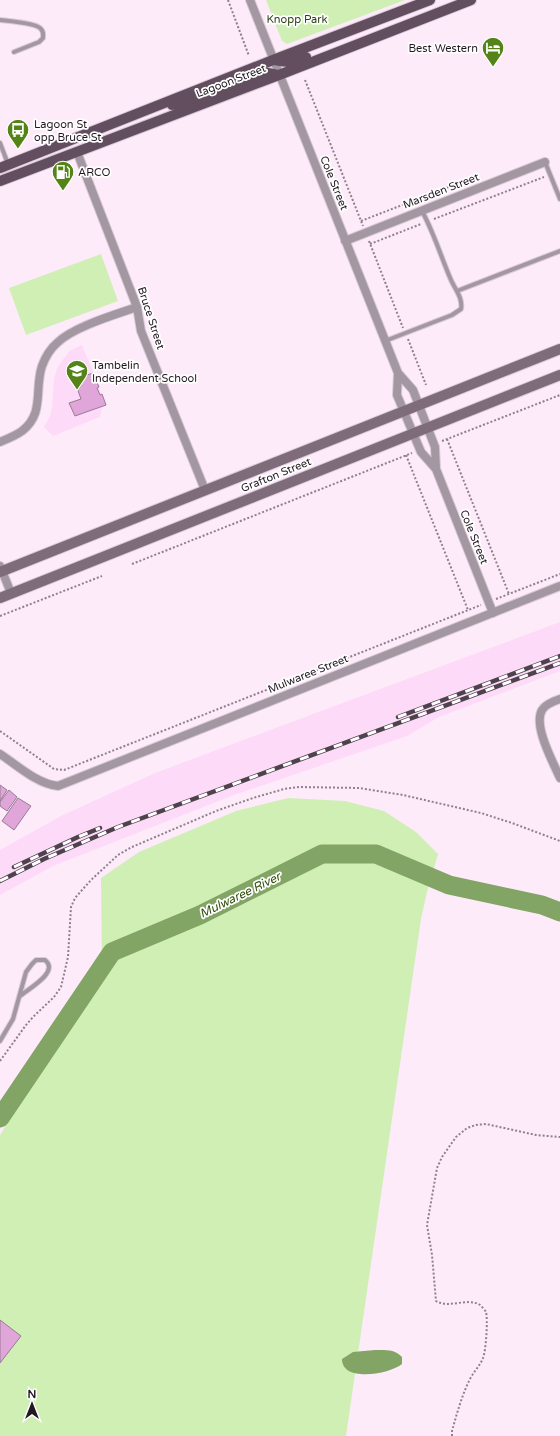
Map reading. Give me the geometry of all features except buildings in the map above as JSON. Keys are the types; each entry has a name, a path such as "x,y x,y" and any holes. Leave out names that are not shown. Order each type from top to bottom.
{"main road":[{"name":"Lagoon Street","path":"4,166 146,109 430,0"},
{"name":"Lagoon Street","path":"0,181 471,0"},
{"path":"273,60 281,62 295,62 374,31 418,21"},
{"path":"146,109 185,102 259,74 268,73 279,75"}],"street":[{"name":"Cole Street","path":"250,0 398,373 412,389 419,405 434,444 436,469 492,613"},
{"name":"Bruce Street","path":"77,152 137,307 141,331 206,490"},
{"name":"Marsden Street","path":"345,241 546,162"},
{"path":"0,442 22,431 36,413 42,367 47,355 64,336 137,307"},
{"name":"Grafton Street","path":"1,569 206,490 560,350"},
{"name":"Cole Street","path":"398,373 397,395 420,450 436,469"},
{"name":"Grafton Street","path":"0,598 560,375"},
{"path":"1,569 11,594"},
{"name":"Mulwaree Street","path":"0,754 45,783 58,786 560,586"},
{"path":"560,699 551,703 542,710 539,721 541,733 560,778"}],"lane":[{"path":"0,20 34,25 40,27 43,32 43,38 39,42 14,52"},
{"path":"0,143 4,166"},
{"path":"546,162 560,199"},
{"path":"385,341 458,312 461,309 462,304 457,291 422,211"},
{"path":"457,291 560,251"},
{"path":"0,1042 13,1019 26,972 36,960 45,960 49,967 45,976 20,996"}],"path":[{"path":"228,0 249,56"},
{"path":"370,244 551,175"},
{"path":"361,221 477,176"},
{"path":"434,444 560,394"},
{"path":"447,439 509,594"},
{"path":"132,564 420,450"},
{"path":"406,456 468,610"},
{"path":"0,731 54,769 64,770 560,574"},
{"path":"0,616 102,576"},
{"path":"0,1061 26,1025 54,997 61,987 68,957 71,907 75,898 91,880 118,855 216,811 284,789 299,787 359,788 403,795 482,813 560,841"},
{"path":"452,1436 456,1416 470,1379 483,1359 486,1349 486,1313 482,1306 476,1303 440,1304 436,1301 432,1255 427,1225 437,1168 442,1157 456,1138 467,1128 476,1125 486,1124 536,1135 560,1137"}],"shaded area":[{"name":"Tambelin Independent School","path":"82,345 106,405 102,407 100,417 53,436 44,427 50,416 52,408 54,379 57,368 71,350"},
{"path":"560,622 560,671 439,717 407,736 234,795 53,866 0,895 0,850 61,816 155,773"},
{"path":"390,1350 399,1354 402,1357 402,1364 388,1371 368,1374 358,1374 344,1367 342,1359 353,1352"}],"green space":[{"name":"Knopp Park","path":"266,0 405,0 287,44 282,41"},
{"path":"101,254 118,301 26,335 9,288"},
{"path":"288,798 345,801 384,811 416,832 438,854 421,919 346,1436 0,1436 0,1135 102,975 101,878 139,852 236,811"}],"waterway":[{"name":"Mulwaree River","path":"0,1118 112,952 200,915 322,854 376,854 449,885 542,905 560,912"}],"railway":[{"path":"398,717 560,656"},
{"path":"0,881 44,859 118,827 560,663"},
{"path":"14,867 100,828"}],"place":[{"name":"Best Western","path":"493,68"},
{"name":"Lagoon St opp Bruce St","path":"18,150"},
{"name":"ARCO","path":"63,192"},
{"name":"Tambelin Independent School","path":"77,390"}]}
